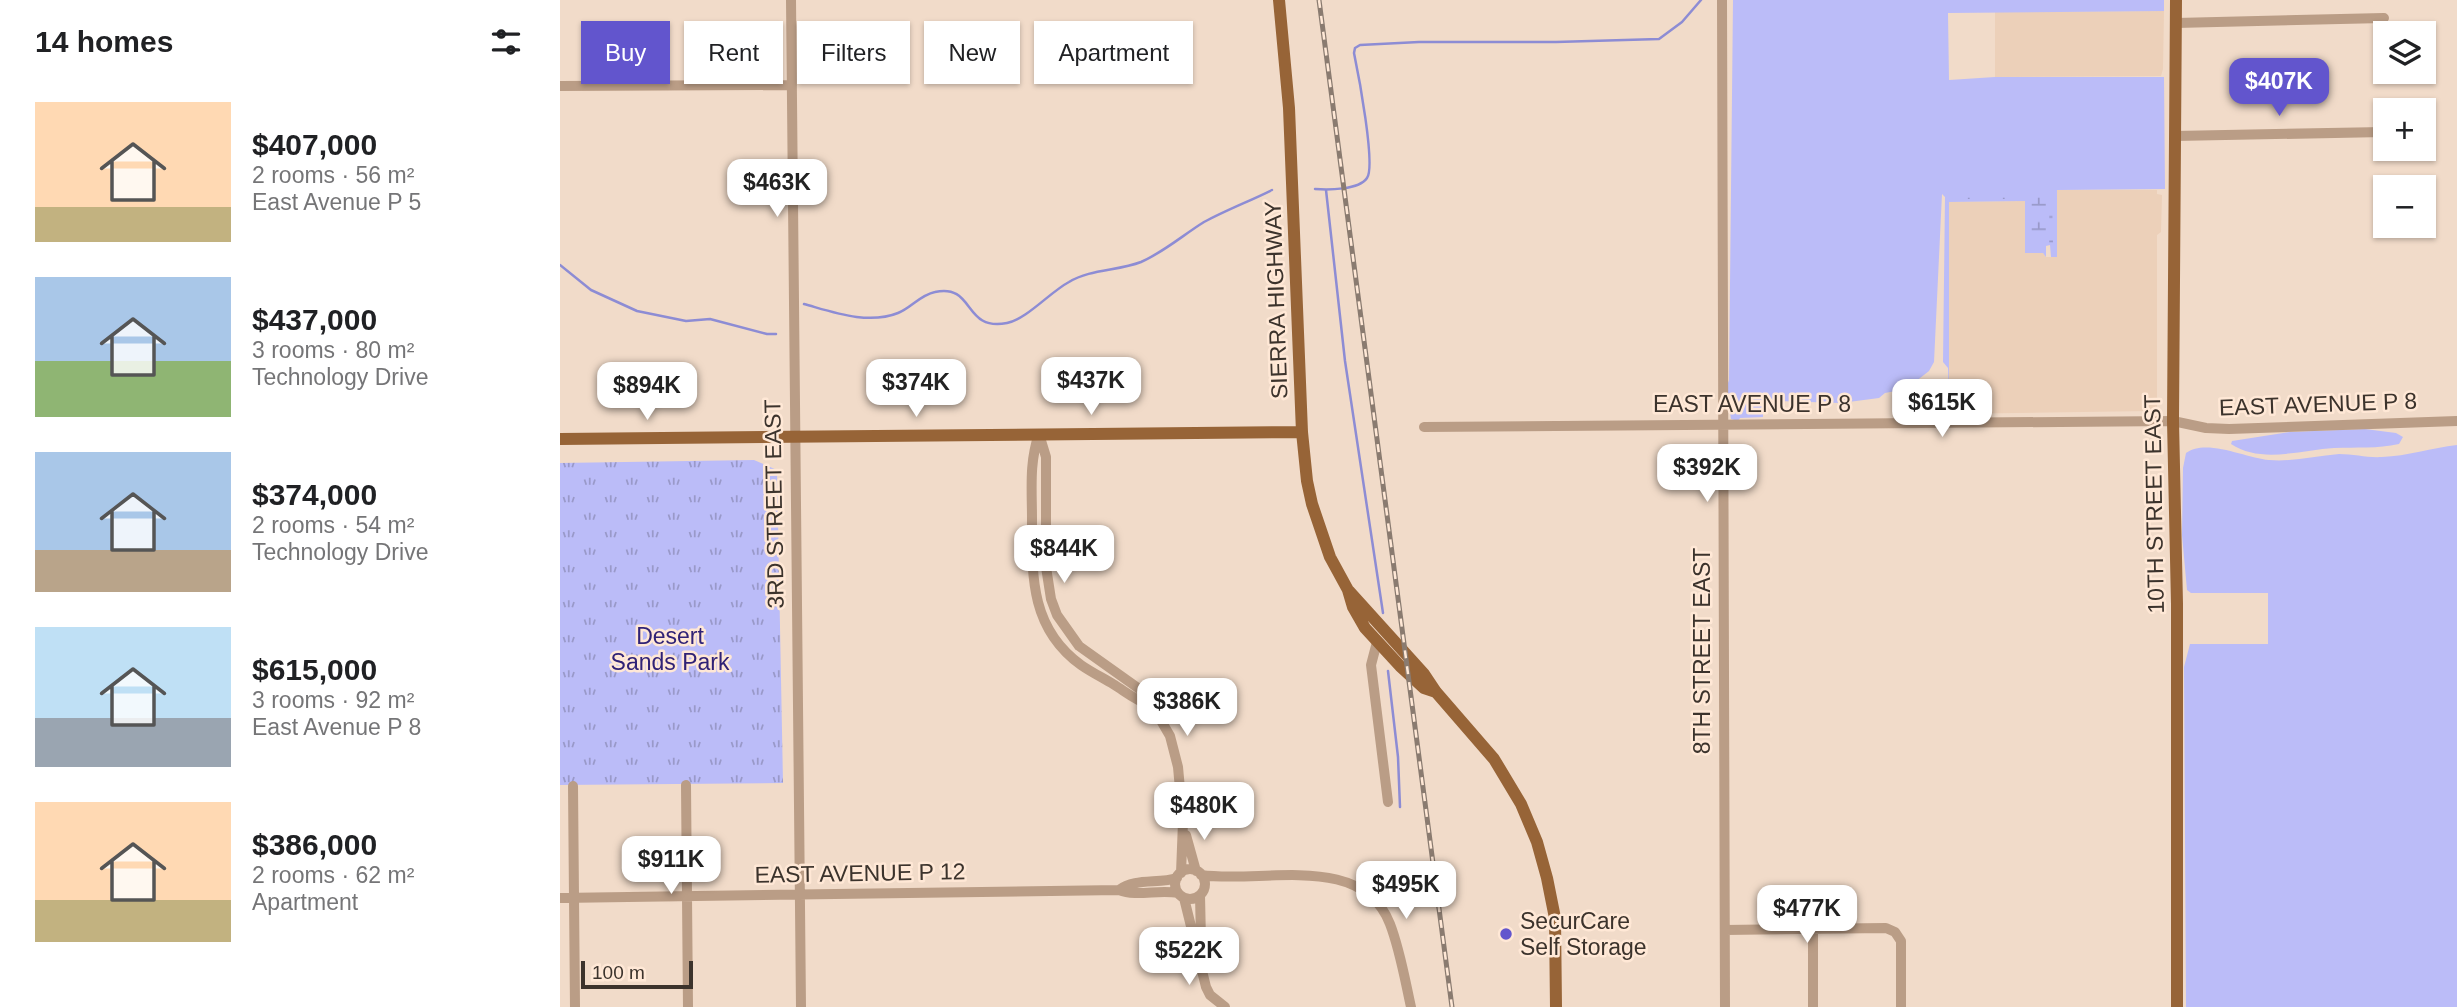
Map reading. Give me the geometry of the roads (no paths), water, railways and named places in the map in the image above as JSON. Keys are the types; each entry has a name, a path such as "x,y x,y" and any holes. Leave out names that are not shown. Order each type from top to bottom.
{"main road":[{"name":"SIERRA HIGHWAY","path":"1279,0 1290,122 1302,432 1312,504 1330,557 1365,628 1424,688 1436,692"},
{"name":"10TH STREET EAST","path":"2176,0 2173,421 2177,604 2177,1007"},
{"path":"560,439 1302,432"},
{"name":"SIERRA HIGHWAY","path":"1348,590 1424,674 1436,692 1494,759 1521,804 1548,878 1555,918 1556,1007"}],"street":[{"name":"3RD STREET EAST","path":"791,0 801,1007"},
{"name":"8TH STREET EAST","path":"1722,0 1725,1007"},
{"path":"2176,23 2384,19"},
{"path":"560,86 792,85"},
{"path":"2175,136 2373,132"},
{"name":"EAST AVENUE P 8","path":"1424,427 2173,421 2206,428 2229,429 2457,421"},
{"path":"1039,434 1031,457 1032,576 1039,609 1062,648 1080,665 1139,702 1150,705 1166,730 1175,750 1183,822 1198,873 1205,883 1200,895 1199,951"},
{"path":"1377,642 1371,665 1388,802"},
{"path":"687,785 688,1007"},
{"path":"573,786 575,1007"},
{"path":"1183,822 1179,875 1175,886 1189,913 1206,987 1210,995 1225,1007"},
{"path":"1179,875 1198,873 1222,878 1330,877 1353,884 1369,893 1382,907 1391,924 1411,1007"},
{"name":"EAST AVENUE P 12","path":"1119,890 1127,884 1162,882 1179,875"},
{"name":"EAST AVENUE P 12","path":"560,898 1119,890 1126,893 1163,891 1181,896"},
{"path":"1181,896 1192,899 1200,895"},
{"path":"1725,930 1886,928 1895,932 1901,941 1901,1007"},
{"path":"1812,929 1813,1007"}],"waterway":[{"path":"1315,189 1350,187 1367,178 1368,138 1354,53 1355,48 1360,45 1659,39 1682,22 1701,0"},
{"path":"804,304 839,314 875,318 898,313 935,292 948,291 957,294 983,321 993,324 1007,323 1022,316 1077,278 1141,262 1204,222 1272,190"},
{"path":"1326,190 1345,361 1383,613"},
{"path":"560,265 591,290 637,311 686,321 710,319 776,334"},
{"path":"1388,671 1398,757 1400,807"}],"railway":[{"path":"1319,0 1452,1007"}],"place":[{"name":"SecurCare Self Storage","path":"1506,934"}],"park label":[{"name":"Desert Sands Park","path":"670,649"}]}
